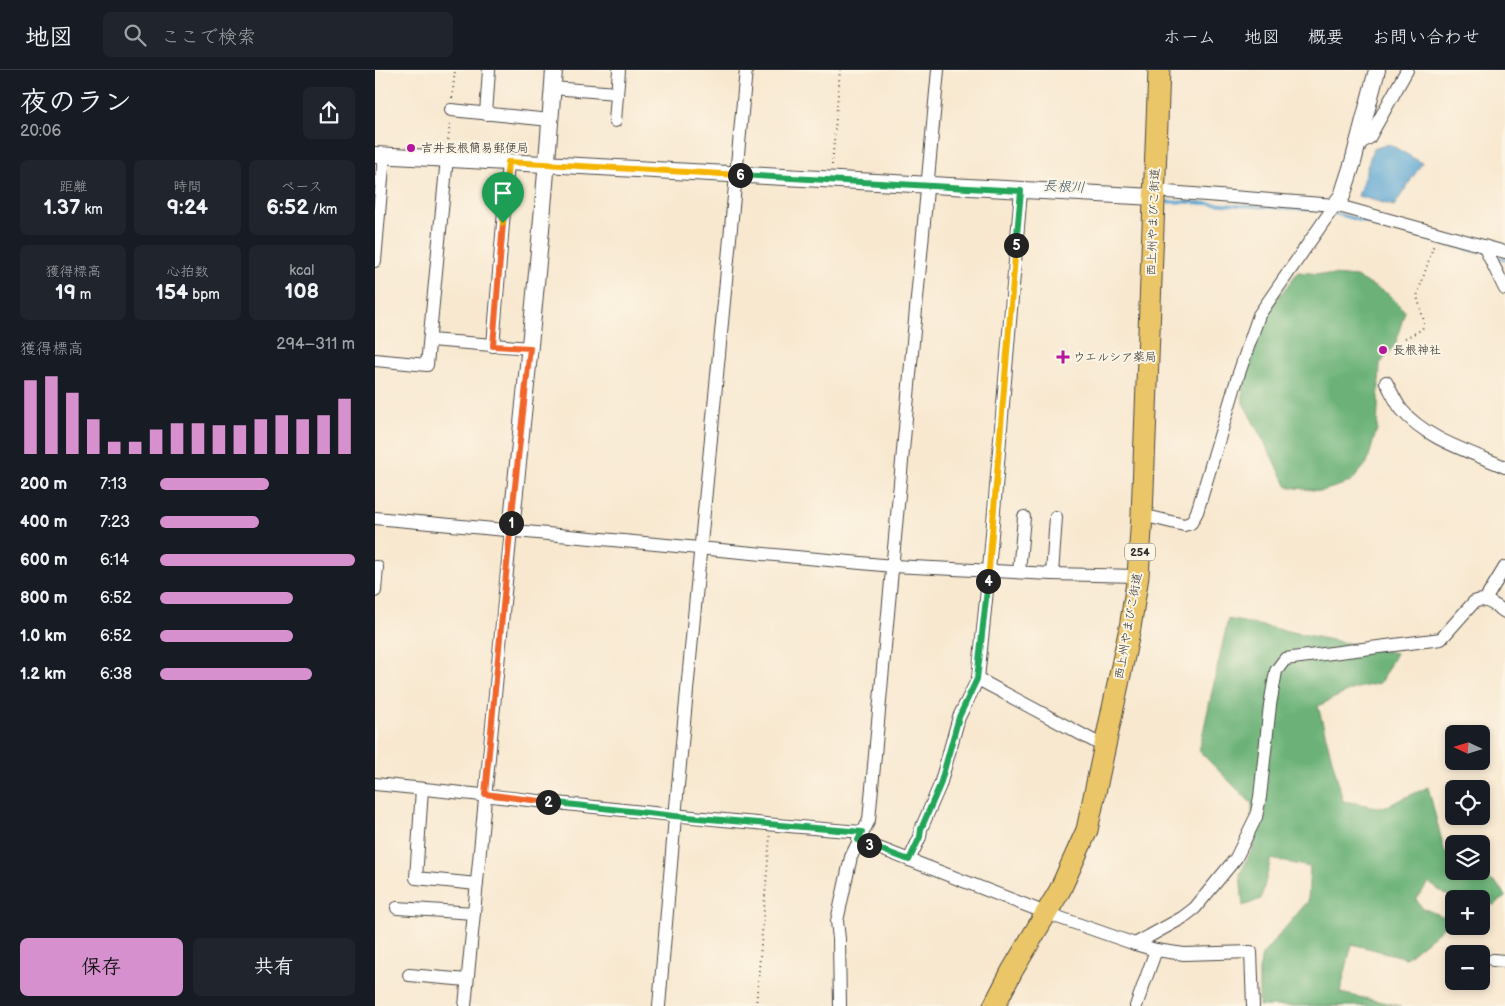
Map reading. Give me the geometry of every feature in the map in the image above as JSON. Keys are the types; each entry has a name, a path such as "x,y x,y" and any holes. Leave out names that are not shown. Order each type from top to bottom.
{"highway":[{"name":"西上州やまびこ街道","path":"994,1006 1012,971 1061,890 1087,830 1130,628 1138,576 1142,515 1159,70"}],"street":[{"path":"486,114 489,70"},
{"path":"465,1006 530,348 554,70"},
{"path":"615,121 619,70"},
{"path":"659,1006 675,816 702,549 746,70"},
{"path":"839,1006 839,939 837,921 851,857 869,820 938,70"},
{"path":"1142,515 1184,525 1191,524 1197,512 1238,376 1259,315 1342,196 1377,70"},
{"path":"1357,145 1369,138 1407,70"},
{"path":"552,88 617,92"},
{"path":"451,110 550,120"},
{"path":"375,261 379,155 1021,191 1154,194 1335,205 1505,252"},
{"path":"375,360 427,365 447,158"},
{"path":"493,346 508,162"},
{"path":"909,860 940,785 959,717 977,679 989,570 1021,191"},
{"path":"1484,246 1505,289"},
{"path":"429,340 530,348"},
{"path":"1386,382 1401,409 1417,425 1431,434 1505,467"},
{"path":"1019,572 1024,517"},
{"path":"1053,574 1056,517"},
{"path":"375,518 893,566 1138,576"},
{"path":"375,567 377,567 375,591"},
{"path":"1485,600 1505,567"},
{"path":"1135,944 1182,918 1195,908 1236,858 1256,818 1276,671 1285,659 1441,639 1474,602 1479,600 1485,600 1505,612"},
{"path":"977,679 1105,748"},
{"path":"375,784 485,794 860,836 909,860 1046,913 1135,944 1156,950 1184,954 1251,952 1253,1006"},
{"path":"422,789 416,878 477,884"},
{"path":"397,908 474,913"},
{"path":"1136,1006 1156,950"},
{"path":"409,975 467,980"}],"path":[{"path":"831,180 841,70"},
{"path":"1405,338 1421,330 1424,326 1417,296 1432,248"},
{"path":"756,1006 771,825"}],"green space":[{"path":"1298,272 1356,277 1388,294 1405,311 1395,345 1380,364 1377,429 1367,463 1351,482 1322,491 1288,487 1243,403 1242,371 1257,324"},
{"path":"1228,619 1396,653 1380,683 1353,689 1318,706 1343,801 1383,808 1428,787 1445,851 1445,880 1489,880 1499,886 1505,897 1494,905 1490,904 1490,890 1445,890 1445,894 1429,883 1416,899 1422,908 1445,917 1445,926 1406,958 1352,944 1340,993 1401,1006 1259,1006 1259,970 1262,955 1308,901 1310,867 1271,859 1261,899 1243,906 1240,874 1253,847 1252,804 1199,751"}],"water":[{"path":"1389,144 1422,163 1394,206 1358,196 1373,149"}],"waterway":[{"name":"長根川","path":"1161,202 1327,211"},
{"name":"長根川","path":"1333,213 1477,252"},
{"name":"長根川","path":"1500,258 1505,260"}],"place":[{"name":"吉井長根簡易郵便局","path":"411,148"},
{"name":"長根神社","path":"1383,350"},
{"name":"ウエルシア薬局","path":"1063,357"}],"route":[{"path":"508,162 1021,191 989,570 977,679 959,717 940,785 909,860 858,840 862,832 675,816 485,794 530,348 493,346 503,223 508,162"}]}
